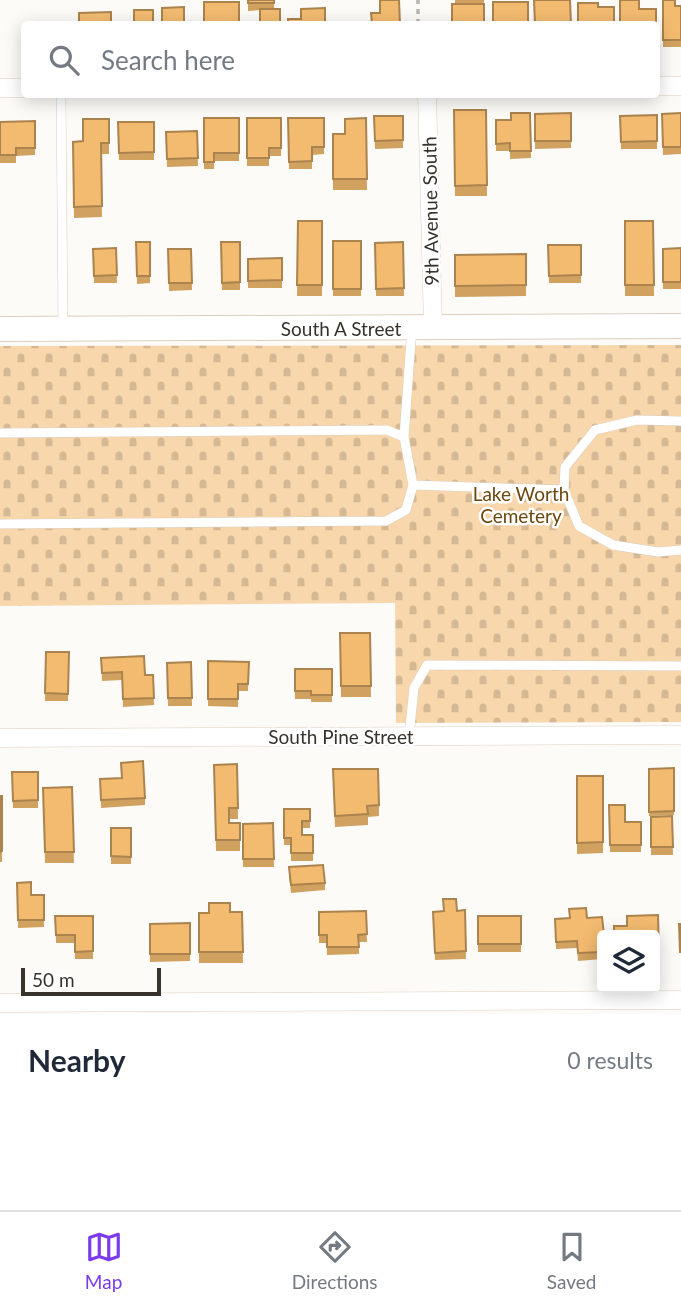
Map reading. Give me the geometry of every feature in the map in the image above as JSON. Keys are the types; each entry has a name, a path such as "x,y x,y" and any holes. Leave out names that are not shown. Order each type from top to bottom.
{"street":[{"path":"660,86 681,86"},
{"path":"0,88 21,88"},
{"name":"9th Avenue South","path":"423,327 427,98"},
{"name":"South A Street","path":"0,329 681,326"},
{"name":"South Pine Street","path":"0,738 681,735"},
{"path":"0,1003 681,1000"}],"lane":[{"path":"61,98 63,328"},
{"path":"0,524 386,521 406,510 413,485 404,437 423,327"},
{"path":"681,421 637,419 595,430 565,467 564,490 579,526 613,545 658,552 681,550"},
{"path":"0,433 387,430 404,437"},
{"path":"413,485 564,490"},
{"path":"410,736 414,688 427,665 681,666"}],"path":[{"path":"418,0 418,21"}],"green space":[{"name":"Lake Worth Cemetery","path":"681,345 681,722 396,723 395,603 0,606 0,346"}],"building":[{"path":"248,0 274,0 274,3 248,3"},
{"path":"380,0 399,0 400,21 372,21 371,13 380,13"},
{"path":"534,0 570,0 571,21 535,21"},
{"path":"620,0 639,0 639,9 656,9 656,21 620,21"},
{"path":"663,0 675,0 675,6 681,6 681,40 663,40"},
{"path":"204,2 239,2 239,21 204,21"},
{"path":"493,2 528,2 528,21 493,21"},
{"path":"578,3 598,3 598,7 614,7 614,21 578,21"},
{"path":"452,4 484,4 484,21 452,21"},
{"path":"184,7 184,21 162,21 162,8"},
{"path":"325,8 325,21 288,21 301,19 301,9"},
{"path":"260,9 280,9 280,21 260,21"},
{"path":"134,10 153,10 153,21 134,21"},
{"path":"111,12 111,21 79,21 79,13"},
{"path":"454,110 486,110 487,185 455,186"},
{"path":"511,113 530,113 531,151 510,151 510,143 496,144 496,120 511,120"},
{"path":"571,113 571,141 535,141 535,114"},
{"path":"681,113 681,147 663,147 662,114"},
{"path":"657,115 657,141 621,142 620,116"},
{"path":"374,116 403,116 403,140 375,141"},
{"path":"204,118 239,118 239,153 214,153 214,162 204,162"},
{"path":"247,118 281,118 281,148 269,148 269,158 247,158"},
{"path":"288,118 324,118 324,147 312,147 312,161 289,162"},
{"path":"366,118 367,179 333,179 333,134 345,134 345,119"},
{"path":"83,119 109,119 109,143 101,143 102,206 74,207 73,142 83,141"},
{"path":"35,121 35,148 16,148 16,155 0,155 0,122"},
{"path":"118,122 154,122 154,152 119,153"},
{"path":"197,131 198,158 167,159 166,132"},
{"path":"298,221 322,221 322,285 297,285"},
{"path":"625,221 653,221 654,285 625,285"},
{"path":"333,241 361,241 361,289 333,289"},
{"path":"136,242 150,242 150,276 137,276"},
{"path":"221,242 240,242 240,282 222,283"},
{"path":"403,242 404,288 376,289 375,243"},
{"path":"548,245 581,245 581,275 549,276"},
{"path":"116,248 117,275 94,276 93,249"},
{"path":"681,248 681,282 663,282 663,249"},
{"path":"168,249 191,249 192,283 169,283"},
{"path":"526,254 526,285 455,286 455,255"},
{"path":"282,258 282,280 248,281 248,259"},
{"path":"340,633 370,633 371,686 341,686"},
{"path":"46,652 69,652 68,694 45,693"},
{"path":"144,656 145,675 153,675 154,698 123,699 122,672 102,673 101,658"},
{"path":"208,661 249,662 248,684 238,684 238,699 208,699"},
{"path":"191,662 192,698 168,698 167,663"},
{"path":"295,669 332,669 332,695 311,695 311,691 295,691"},
{"path":"143,761 145,798 101,800 100,779 122,778 121,763"},
{"path":"237,764 238,808 229,808 229,823 240,823 240,840 216,840 214,765"},
{"path":"674,768 674,811 649,812 649,769"},
{"path":"333,769 378,769 379,805 367,806 368,814 335,816"},
{"path":"12,772 38,772 38,800 13,801"},
{"path":"577,776 603,776 603,842 577,843"},
{"path":"72,787 74,852 45,852 43,788"},
{"path":"0,796 2,851 0,852"},
{"path":"609,805 625,805 625,822 641,822 641,845 610,845"},
{"path":"284,809 310,809 310,821 302,821 302,835 313,835 313,853 291,853 291,838 284,838"},
{"path":"672,816 673,847 651,847 651,817"},
{"path":"273,823 274,859 243,859 243,824"},
{"path":"111,828 131,828 131,857 111,856"},
{"path":"323,865 325,883 291,885 289,867"},
{"path":"31,882 31,895 44,895 44,920 18,920 17,883"},
{"path":"443,899 456,899 457,911 465,910 466,951 435,953 433,912 444,911"},
{"path":"209,903 230,903 230,912 242,912 243,952 199,952 199,913 209,913"},
{"path":"586,908 587,918 602,917 603,930 597,930 597,952 578,953 577,941 556,942 555,919 570,918 569,909"},
{"path":"366,911 367,934 358,935 359,947 327,947 327,935 319,935 319,912"},
{"path":"658,915 658,930 614,930 614,926 627,926 627,916"},
{"path":"55,916 93,916 93,951 75,952 75,935 56,935"},
{"path":"478,916 521,916 521,944 478,944"},
{"path":"190,923 190,954 150,954 150,924"},
{"path":"681,924 681,952 680,952"}]}
